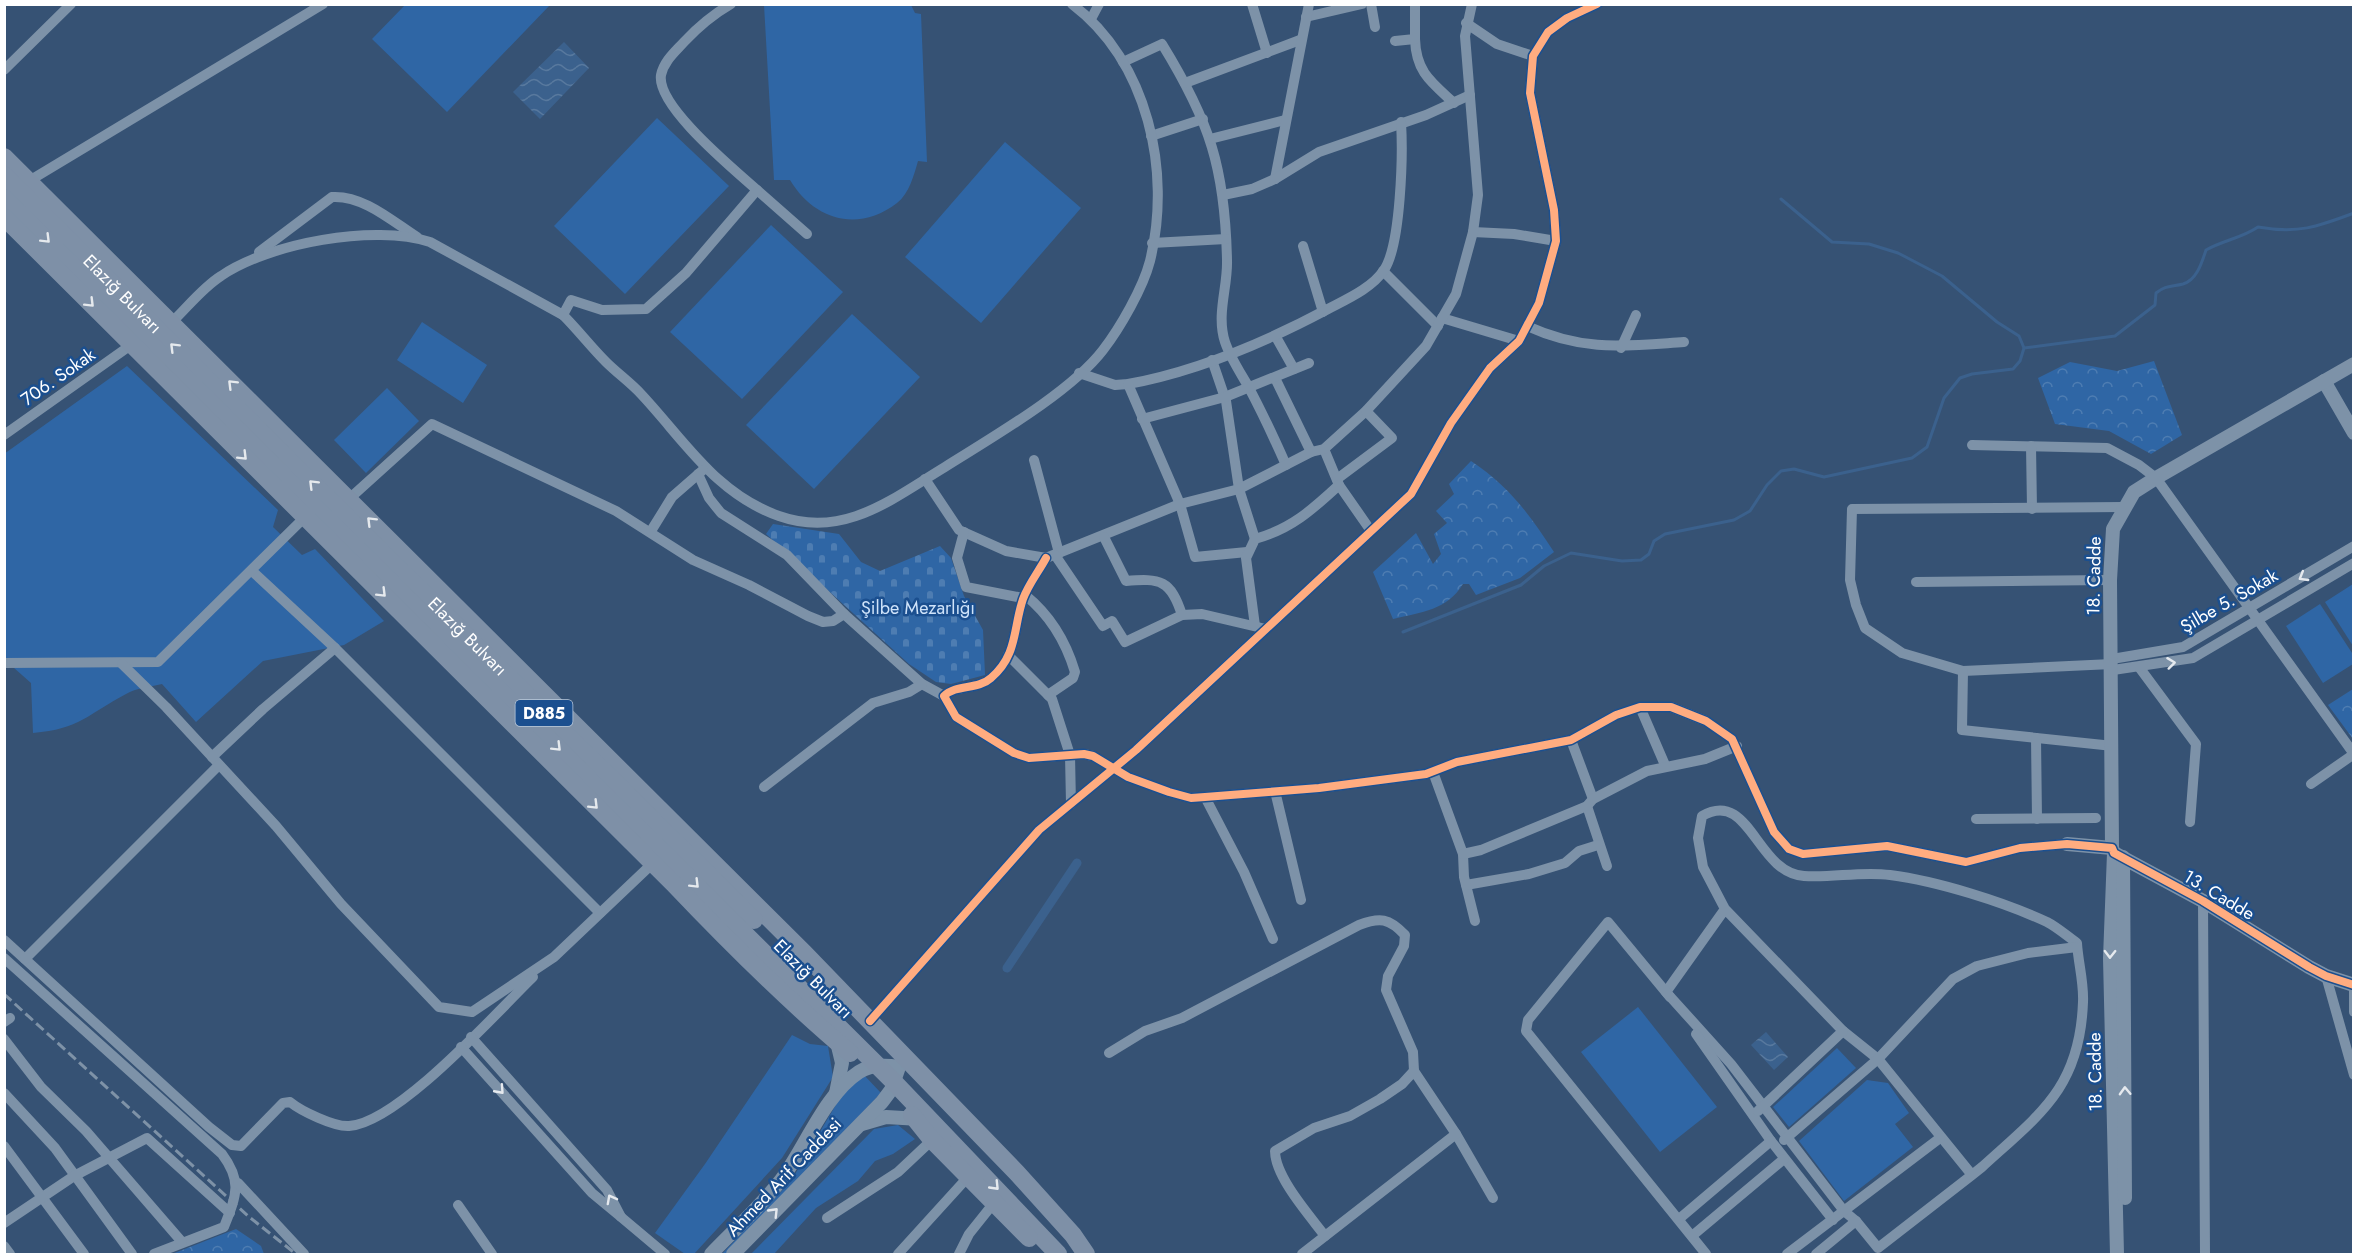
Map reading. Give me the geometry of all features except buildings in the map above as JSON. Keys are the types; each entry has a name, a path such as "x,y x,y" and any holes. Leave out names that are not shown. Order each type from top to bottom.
{"highway":[{"path":"4,157 870,1021 1017,1173 1073,1235 1086,1254"},
{"name":"Elazığ Bulvarı","path":"4,175 685,852 894,1079 922,1119 1058,1254"},
{"name":"Elazığ Bulvarı","path":"4,198 873,1067 894,1079 973,1139 1080,1254"},
{"path":"4,217 653,863 789,1002 837,1042 873,1067"},
{"path":"648,797 685,852"},
{"path":"922,1119 932,1140 1045,1254"}],"street":[{"path":"4,70 71,4"},
{"path":"29,182 323,4"},
{"path":"731,4 708,17 668,59 661,77 667,99 698,134 756,190 807,234"},
{"path":"171,323 219,277 249,259 332,197 343,196 372,209 417,237 563,315 605,361 641,393 701,471 749,504 781,517 820,525 846,521 879,507 1062,389 1103,351 1130,306 1149,262 1156,216 1157,168 1151,136 1134,81 1112,43 1091,19 1072,4"},
{"path":"1091,19 1099,4"},
{"path":"1252,4 1267,53"},
{"path":"1275,179 1300,40 1309,4"},
{"path":"1306,17 1362,4"},
{"path":"1371,4 1375,27"},
{"path":"1415,4 1418,65 1431,83 1454,103"},
{"path":"925,478 964,532 1006,551 1053,555 1104,537 1180,504 1239,489 1311,452 1324,449 1366,411 1426,346 1456,294 1473,232 1478,195 1470,95 1466,77 1466,23 1472,4"},
{"path":"870,1021 1039,830 1115,768 1261,628 1412,494 1451,423 1490,368 1518,341 1539,303 1556,241 1554,210 1530,93 1533,56 1548,32 1568,18 1597,4"},
{"path":"1466,23 1497,44 1533,56"},
{"path":"1395,41 1415,39"},
{"path":"1185,83 1300,40"},
{"path":"1123,62 1162,44 1203,119 1219,166 1223,195 1227,271 1221,311 1224,340 1286,465"},
{"path":"1223,195 1252,189 1275,179 1319,152 1454,103 1470,95"},
{"path":"1151,136 1203,119"},
{"path":"1210,139 1285,120"},
{"path":"1079,373 1115,385 1128,384 1212,360 1276,337 1350,298 1375,280 1383,271 1394,237 1403,163 1401,122"},
{"path":"563,315 571,300 602,310 646,309 686,273 756,190"},
{"path":"1473,232 1514,234 1556,241"},
{"path":"249,259 324,240 417,237"},
{"path":"1152,243 1226,239"},
{"path":"1303,246 1323,312"},
{"path":"1383,271 1440,322 1518,341"},
{"path":"1621,348 1636,315"},
{"path":"1527,326 1553,338 1621,348 1684,342"},
{"path":"1276,337 1294,369"},
{"name":"706. Sokak","path":"4,435 131,345"},
{"path":"1212,360 1225,397 1231,423 1239,489 1255,539"},
{"path":"1142,419 1225,397 1309,363"},
{"name":"18. Cadde","path":"2126,1254 2110,580 2113,529 2123,507 2134,492 2354,364"},
{"path":"1275,378 1311,452"},
{"path":"2324,381 2354,433"},
{"path":"1128,384 1180,504 1195,557 1247,552"},
{"path":"1261,628 1246,558 1247,552 1255,539 1278,533 1306,514 1338,482 1392,438 1366,411"},
{"path":"349,499 432,424 616,511 651,531 693,560 808,616 824,622 833,621 844,614"},
{"path":"1972,445 2107,448 2139,465 2156,478 2354,754 2311,784"},
{"path":"2031,446 2031,509"},
{"path":"1324,449 1338,482 1371,531"},
{"path":"1034,460 1053,555 1102,626 1112,621 1125,642 1182,615 1202,614 1261,628"},
{"path":"651,531 672,497 701,471"},
{"path":"701,471 709,498 721,513 788,555 844,614 921,684 944,696 956,717 1014,753 1029,758 1093,756 1128,777 1191,798 1204,797 1433,772 1457,762 1571,740 1616,715 1640,707 1671,706 1721,730 1737,746 1759,802 1774,832 1789,849 1803,854 1812,856 1887,846 1966,862 2020,848 2067,844"},
{"path":"2112,664 1963,671 1902,653 1865,628 1850,580 1852,509 2123,507"},
{"path":"4,663 158,662 305,517"},
{"path":"964,532 957,558 966,586 1024,596 1038,605 1066,645 1075,672 1073,678 1048,695"},
{"path":"1104,537 1126,581 1152,579 1164,584 1172,589 1182,615"},
{"name":"Şilbe 5. Sokak","path":"2112,664 2183,647 2354,546"},
{"path":"944,696 952,691 976,686 991,679 1014,646 1024,596 1053,555"},
{"name":"Şilbe 5. Sokak","path":"2112,664 2139,667 2193,658 2354,563"},
{"path":"252,571 335,648 600,913"},
{"path":"1916,582 2110,580"},
{"path":"25,959 216,761 263,709 335,648"},
{"path":"1008,654 1048,695 1070,755 1071,804"},
{"path":"122,664 147,686 276,826 341,904 439,1007 472,1012 554,957"},
{"path":"2139,667 2196,744 2190,822"},
{"path":"1963,671 1962,730 2113,746"},
{"path":"764,787 873,703 909,692 921,684"},
{"path":"1640,707 1665,765"},
{"path":"2036,738 2037,819"},
{"path":"1571,740 1590,802 1598,845 1607,866"},
{"path":"1463,854 1480,850 1590,802 1647,771 1665,765 1705,759 1737,746"},
{"path":"1433,772 1463,854 1466,885 1475,921"},
{"path":"1275,791 1301,900"},
{"path":"1204,797 1244,872 1273,939"},
{"path":"1706,1254 1526,1031 1528,1020 1608,922 1666,992 1731,1064 1844,1211 1856,1221 1878,1248 1972,1175 2048,1107 2072,1068 2083,1002 2077,942 2048,922 1949,887 1890,875 1857,873 1802,876 1784,870 1766,853 1743,820 1730,810 1714,809 1702,816 1698,838 1703,867 1725,909 1843,1031 1878,1059 1972,1175"},
{"path":"1976,819 2096,818"},
{"name":"13. Cadde","path":"2067,844 2116,853 2203,901 2326,976 2354,987"},
{"path":"1466,885 1538,872 1565,863 1578,851 1598,845"},
{"name":"18. Cadde","path":"2116,853 2110,958 2117,1254"},
{"path":"4,940 209,1127 232,1145 241,1146 283,1103 290,1102 301,1111 348,1126 379,1116 410,1096 653,863"},
{"path":"2203,901 2205,1254"},
{"path":"1666,992 1725,909"},
{"path":"1109,1053 1145,1031 1182,1018 1359,925 1376,918 1384,918 1404,935 1404,946 1388,976 1386,990 1413,1052 1414,1071 1456,1134 1493,1198"},
{"path":"1679,1219 1774,1143 1788,1136 1878,1059 1953,979 1977,966 2028,953 2077,946"},
{"path":"4,958 222,1154 233,1169 238,1183 286,1238 304,1254"},
{"path":"2326,976 2354,1076"},
{"path":"2354,987 2354,1012"},
{"path":"1666,992 1784,1159 1833,1220"},
{"path":"1753,1115 1843,1031"},
{"path":"471,1037 607,1190 621,1216"},
{"path":"4,1039 41,1087 110,1159 182,1242"},
{"name":"Ahmed Arif Caddesi","path":"835,1097 842,1063 837,1042"},
{"path":"461,1047 592,1193 665,1254"},
{"name":"Ahmed Arif Caddesi","path":"711,1254 779,1182 846,1083 873,1067"},
{"path":"1325,1236 1287,1184 1275,1158 1275,1151 1314,1128 1350,1116 1380,1099 1402,1084 1414,1071"},
{"name":"Ahmed Arif Caddesi","path":"733,1254 860,1125 894,1079"},
{"path":"4,1093 55,1148 132,1254"},
{"name":"Ahmed Arif Caddesi","path":"860,1125 886,1117 922,1119"},
{"path":"1302,1254 1456,1134"},
{"path":"4,1222 74,1176 147,1138 230,1213"},
{"path":"1787,1254 1940,1138"},
{"path":"827,1218 898,1172 932,1140"},
{"path":"4,1146 40,1198 84,1254"},
{"path":"1692,1236 1784,1159"},
{"path":"898,1254 968,1177"},
{"path":"154,1254 224,1227 238,1183"},
{"path":"959,1254 969,1234 993,1204"},
{"path":"458,1205 492,1254"},
{"path":"1810,1237 1819,1252 1856,1221"},
{"path":"4,1246 10,1254"}],"green space":[{"path":"405,5 550,5 447,112 372,39"},
{"path":"764,5 911,5 915,13 921,14 927,162 918,161 905,195 897,203 867,218 838,218 811,205 790,180 774,180"},
{"path":"657,118 729,186 625,294 554,226"},
{"path":"1005,142 1081,208 981,323 905,257"},
{"path":"771,225 843,292 742,399 670,332"},
{"path":"852,314 920,377 814,489 746,425"},
{"path":"422,322 487,365 463,403 397,360"},
{"path":"2154,361 2182,435 2151,454 2109,431 2055,424 2038,378 2070,362 2117,371"},
{"path":"127,366 278,510 273,527 302,555 315,549 384,621 344,645 263,661 196,722 162,684 130,692 73,724 33,733 31,683 5,660 4,454"},
{"path":"387,388 419,421 366,473 334,440"},
{"path":"1471,461 1508,491 1536,525 1554,552 1520,578 1476,595 1469,584 1463,584 1457,593 1433,609 1393,619 1373,572 1416,533 1433,564 1441,554 1434,534 1447,523 1436,511 1454,494 1449,484"},
{"name":"Şilbe Mezarlığı","path":"773,524 839,534 861,562 880,571 940,546 951,558 964,596 983,630 985,675 951,684 936,682 909,664 766,534"},
{"path":"2353,584 2353,646 2325,602"},
{"path":"2320,604 2354,656 2353,664 2323,683 2286,626"},
{"path":"2353,689 2353,739 2328,705"},
{"path":"1638,1007 1717,1107 1660,1152 1581,1052"},
{"path":"792,1035 810,1044 828,1046 833,1077 782,1158 694,1254 685,1254 655,1233 705,1164"},
{"path":"1837,1048 1856,1068 1789,1127 1773,1107"},
{"path":"864,1075 881,1093 727,1254 722,1254 791,1181 844,1091"},
{"path":"1867,1080 1888,1083 1909,1113 1895,1124 1913,1147 1844,1201 1799,1141"},
{"path":"898,1125 915,1139 893,1154 875,1161 858,1181 816,1208 774,1254 751,1254 874,1129"},
{"path":"236,1229 261,1246 264,1254 172,1254"}],"water":[{"path":"564,42 589,68 540,119 513,92"},
{"path":"1766,1032 1788,1057 1774,1070 1751,1045"}],"waterway":[{"path":"1403,632 1521,585 1544,566 1571,553 1622,561 1641,560 1649,554 1654,541 1665,534 1734,520 1750,511 1767,485 1781,471 1794,469 1824,477 1912,458 1927,447 1944,398 1960,378 1972,374 2013,369 2020,361 2024,348 2019,336 1997,322 1942,276 1898,253 1869,244 1832,242 1781,199"},
{"path":"2024,348 2115,336 2155,305 2156,293 2160,290 2183,284 2192,279 2206,250 2258,227 2285,230 2307,228 2354,213"},
{"path":"1007,968 1077,863"}],"railway":[{"path":"4,994 248,1216 296,1254"}],"cycle path":[{"path":"870,1021 1039,830 1136,750 1411,494 1451,423 1490,368 1519,341 1539,303 1556,241 1554,210 1530,93 1533,56 1548,32 1567,18 1597,4"},
{"path":"1046,558 1025,594 1010,651 1000,669 986,682 955,690 944,696 956,717 1014,753 1029,758 1084,754 1093,756 1128,777 1191,798 1319,788 1426,774 1457,762 1571,740 1616,715 1640,707 1671,707 1706,721 1732,739 1774,832 1789,849 1803,854 1887,846 1966,862 2020,848 2067,844 2112,848 2114,853 2203,901 2309,967 2326,976 2354,985"}]}
